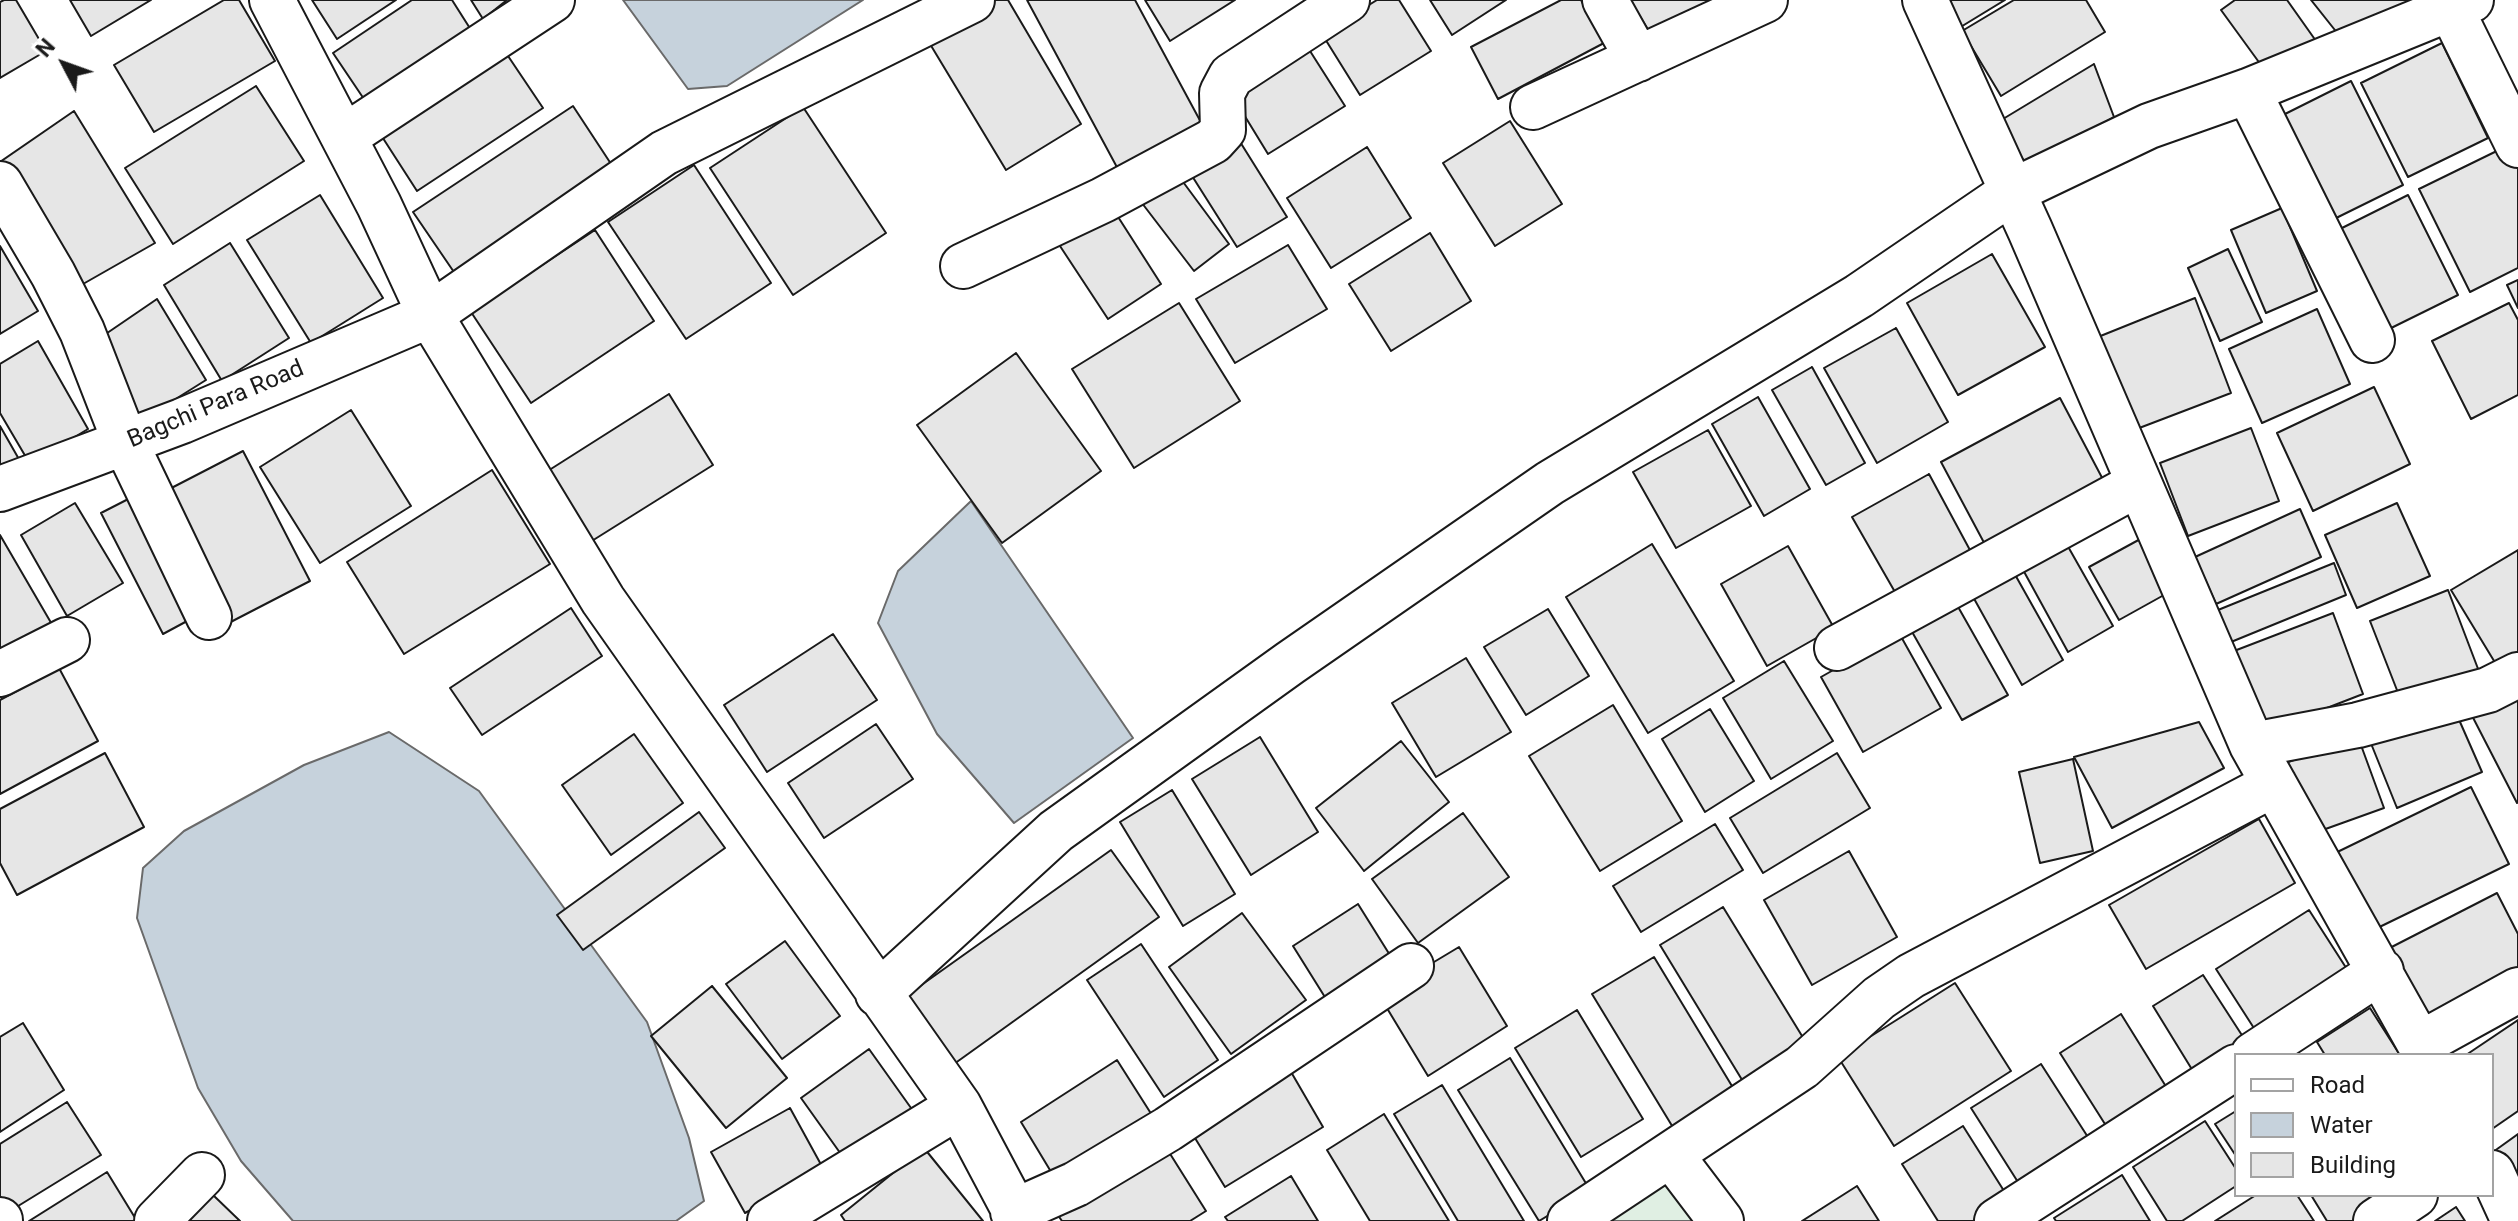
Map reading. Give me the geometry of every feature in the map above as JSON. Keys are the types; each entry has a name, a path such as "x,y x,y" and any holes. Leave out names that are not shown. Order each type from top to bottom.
{"street":[{"path":"272,0 344,137 430,315 603,600 959,1106 1016,1217 1168,1129 1411,966"},
{"path":"344,137 552,0"},
{"name":"Bagchi Para Road","path":"0,489 126,444 430,315 664,153 972,0"},
{"path":"963,266 1103,200 1213,141 1223,130 1224,84 1287,15 1347,0"},
{"path":"1605,0 1638,59"},
{"path":"1533,107 1765,0"},
{"path":"1925,0 2013,191 2252,745 2423,1049 2518,990"},
{"path":"878,994 1056,831 1290,663 1550,483 1859,296 2013,191 2149,126 2248,91 2462,6 2518,145"},
{"path":"2248,91 2372,340"},
{"path":"0,184 76,320 126,444 209,617"},
{"path":"1837,648 2138,484"},
{"path":"0,674 67,640"},
{"path":"2252,745 2373,721 2488,690 2518,675"},
{"path":"1570,1221 1802,1067 1879,998 1911,976 2274,784"},
{"path":"2256,1053 2381,971"},
{"path":"1997,1221 2234,1068"},
{"path":"770,1221 959,1106"},
{"path":"1671,1155 1721,1221"},
{"path":"157,1221 202,1175"},
{"path":"2494,1177 2514,1221"},
{"path":"2376,1221 2412,1197"}],"green space":[{"path":"1651,1154 1705,1221 1558,1221"}],"water":[{"path":"623,0 863,0 727,86 688,89"},
{"path":"971,501 1133,738 1014,823 937,734 878,623 898,571"},
{"path":"389,732 479,791 647,1022 689,1138 704,1201 676,1221 293,1221 241,1161 198,1088 137,918 143,868 184,831 304,765"}],"building":[{"path":"16,0 46,51 0,78 0,2"},
{"path":"70,0 151,0 91,36"},
{"path":"224,0 239,0 275,61 154,132 114,65"},
{"path":"312,0 396,0 337,39"},
{"path":"412,0 452,0 478,41 372,111 333,53"},
{"path":"471,0 507,0 483,19"},
{"path":"991,0 1008,0 1081,124 1006,170 927,39"},
{"path":"1027,0 1135,0 1210,139 1126,184"},
{"path":"1145,0 1235,0 1170,41"},
{"path":"1377,0 1399,0 1431,51 1360,95 1322,34"},
{"path":"1430,0 1506,0 1452,35"},
{"path":"1561,0 1581,0 1604,43 1498,99 1471,47"},
{"path":"1630,0 1716,0 1653,38"},
{"path":"1941,0 2005,0 1959,28"},
{"path":"2014,0 2086,0 2105,32 2001,96 1962,31"},
{"path":"2235,0 2287,0 2321,48 2269,76 2221,10"},
{"path":"2311,0 2420,0 2346,44"},
{"path":"1303,40 1345,106 1268,154 1227,87"},
{"path":"2442,43 2488,138 2408,177 2361,83"},
{"path":"504,50 543,108 417,191 379,132"},
{"path":"2094,64 2114,117 2028,167 1998,122"},
{"path":"2351,81 2403,185 2326,223 2275,119"},
{"path":"256,86 304,161 173,244 125,168"},
{"path":"573,106 617,173 458,278 413,212"},
{"path":"803,107 886,233 793,295 710,168"},
{"path":"74,111 155,243 76,288 0,167 0,162"},
{"path":"1510,121 1562,204 1495,246 1443,163"},
{"path":"1237,137 1287,217 1237,247 1187,168"},
{"path":"2507,146 2518,169 2518,268 2470,292 2419,189"},
{"path":"1367,147 1411,218 1331,268 1287,198"},
{"path":"694,165 771,283 686,339 608,222"},
{"path":"1172,167 1229,244 1194,271 1135,194"},
{"path":"320,195 383,298 311,343 247,240"},
{"path":"2408,195 2458,295 2377,335 2328,235"},
{"path":"2282,208 2317,291 2266,313 2231,230"},
{"path":"1113,209 1161,284 1108,319 1058,243"},
{"path":"595,230 654,321 531,403 471,312"},
{"path":"1430,233 1471,301 1391,351 1349,284"},
{"path":"230,243 289,338 222,381 164,285"},
{"path":"1288,245 1327,309 1235,363 1196,299"},
{"path":"0,246 38,311 0,334"},
{"path":"2228,249 2262,322 2220,341 2188,268"},
{"path":"1992,254 2045,347 1958,395 1907,303"},
{"path":"2518,280 2518,308 2507,285"},
{"path":"2195,298 2231,393 2134,430 2098,337"},
{"path":"157,299 206,380 131,427 94,342"},
{"path":"1179,303 1240,401 1134,468 1072,369"},
{"path":"2509,303 2518,320 2518,395 2471,419 2432,341"},
{"path":"2317,309 2350,384 2262,423 2229,349"},
{"path":"1896,328 1948,422 1877,463 1824,368"},
{"path":"38,341 88,429 30,464 0,413 0,364"},
{"path":"1016,353 1101,471 1002,543 917,425"},
{"path":"1812,367 1865,463 1826,485 1772,390"},
{"path":"2374,387 2410,464 2313,511 2277,433"},
{"path":"669,394 713,465 587,544 543,474"},
{"path":"1758,397 1810,489 1764,516 1712,424"},
{"path":"2060,398 2108,489 1989,552 1941,462"},
{"path":"351,410 411,506 320,563 260,467"},
{"path":"0,426 20,461 0,472"},
{"path":"2251,428 2279,501 2188,536 2160,463"},
{"path":"1708,430 1751,506 1676,548 1633,472"},
{"path":"243,451 310,581 221,627 154,497"},
{"path":"492,470 550,564 404,654 347,562"},
{"path":"1929,474 1978,565 1903,606 1852,517"},
{"path":"140,493 202,613 163,634 101,513"},
{"path":"75,503 123,583 67,616 21,535"},
{"path":"2397,503 2430,576 2357,608 2325,535"},
{"path":"2300,509 2321,557 2216,604 2195,557"},
{"path":"0,535 57,633 0,666"},
{"path":"2144,537 2173,590 2119,620 2089,567"},
{"path":"2066,543 2113,626 2068,652 2022,568"},
{"path":"1652,544 1734,681 1648,733 1566,597"},
{"path":"1788,546 1834,628 1767,666 1721,584"},
{"path":"2518,550 2518,671 2505,679 2451,590"},
{"path":"2334,563 2346,595 2231,642 2218,610"},
{"path":"2013,571 2063,660 2022,685 1972,595"},
{"path":"2448,590 2480,674 2402,703 2370,621"},
{"path":"1957,605 2008,695 1962,720 1911,630"},
{"path":"571,608 602,656 482,735 450,688"},
{"path":"1548,609 1589,676 1526,715 1484,647"},
{"path":"2333,613 2363,694 2265,732 2234,651"},
{"path":"1899,633 1941,708 1863,752 1821,677"},
{"path":"833,634 877,700 767,772 724,705"},
{"path":"1466,658 1511,732 1436,777 1392,703"},
{"path":"1784,661 1833,741 1771,779 1723,698"},
{"path":"59,668 98,741 0,794 0,700"},
{"path":"2518,680 2518,802 2517,803 2467,706"},
{"path":"1613,705 1682,821 1600,871 1529,756"},
{"path":"2453,706 2482,772 2397,808 2370,741"},
{"path":"1710,709 1754,781 1705,812 1662,739"},
{"path":"2199,722 2224,768 2112,828 2074,757"},
{"path":"876,724 913,779 824,838 788,783"},
{"path":"634,734 683,803 611,855 562,785"},
{"path":"1260,737 1318,832 1251,875 1192,779"},
{"path":"2358,737 2384,808 2306,836 2280,765"},
{"path":"1401,741 1449,802 1364,871 1316,808"},
{"path":"105,753 144,827 17,895 0,863 0,809"},
{"path":"1837,753 1870,808 1763,873 1730,818"},
{"path":"2073,759 2093,851 2040,863 2019,772"},
{"path":"2471,787 2509,864 2363,935 2325,858"},
{"path":"1172,790 1235,894 1183,926 1120,822"},
{"path":"699,812 725,848 583,950 557,915"},
{"path":"1463,813 1509,877 1418,943 1372,879"},
{"path":"2259,819 2295,883 2146,969 2109,905"},
{"path":"1715,824 1743,870 1641,932 1613,886"},
{"path":"1111,850 1159,917 954,1064 906,996"},
{"path":"1849,851 1897,937 1812,985 1764,900"},
{"path":"2497,893 2518,934 2518,970 2413,1024 2378,954"},
{"path":"1358,904 1393,960 1328,1002 1293,946"},
{"path":"1723,907 1810,1049 1747,1088 1660,945"},
{"path":"2309,910 2352,977 2259,1036 2216,969"},
{"path":"1242,913 1306,1000 1231,1054 1169,967"},
{"path":"785,941 840,1016 782,1059 726,984"},
{"path":"1141,944 1218,1060 1164,1097 1087,980"},
{"path":"1459,947 1507,1026 1428,1076 1379,995"},
{"path":"1654,957 1738,1096 1677,1134 1592,994"},
{"path":"2203,975 2247,1043 2196,1076 2153,1006"},
{"path":"1955,983 2011,1071 1894,1146 1838,1057"},
{"path":"712,986 787,1078 726,1128 651,1036"},
{"path":"2370,1008 2399,1053 2324,1053 2317,1042"},
{"path":"1577,1010 1643,1119 1581,1157 1515,1048"},
{"path":"2121,1014 2170,1093 2110,1132 2060,1053"},
{"path":"2518,1020 2518,1111 2494,1128 2494,1053 2469,1053"},
{"path":"23,1023 64,1090 0,1132 0,1037"},
{"path":"869,1049 916,1115 848,1164 801,1098"},
{"path":"1510,1058 1590,1190 1539,1221 1458,1090"},
{"path":"1117,1060 1157,1123 1059,1185 1021,1122"},
{"path":"2041,1064 2093,1145 2023,1190 1971,1108"},
{"path":"1287,1065 1323,1127 1225,1187 1187,1125"},
{"path":"1442,1085 1524,1221 1458,1221 1394,1114"},
{"path":"67,1102 101,1155 10,1211 0,1196 0,1144"},
{"path":"790,1108 824,1170 745,1213 711,1152"},
{"path":"2234,1112 2234,1153 2215,1124"},
{"path":"1384,1114 1449,1221 1370,1221 1327,1150"},
{"path":"2205,1121 2234,1166 2234,1187 2182,1221 2167,1221 2133,1167"},
{"path":"1963,1126 2011,1202 1980,1221 1938,1221 1902,1164"},
{"path":"2518,1134 2518,1188 2494,1153"},
{"path":"1162,1141 1206,1211 1190,1221 1062,1221 1053,1208"},
{"path":"924,1148 983,1221 845,1221 841,1215"},
{"path":"107,1172 137,1221 29,1221"},
{"path":"2122,1175 2150,1221 2056,1221 2054,1218"},
{"path":"1291,1176 1318,1221 1228,1221 1225,1217"},
{"path":"1857,1186 1879,1221 1802,1221"},
{"path":"212,1194 240,1221 185,1221"},
{"path":"2253,1197 2298,1197 2314,1221 2215,1221"},
{"path":"2312,1197 2400,1197 2362,1221 2327,1221"},
{"path":"2456,1207 2465,1221 2435,1221"}]}
